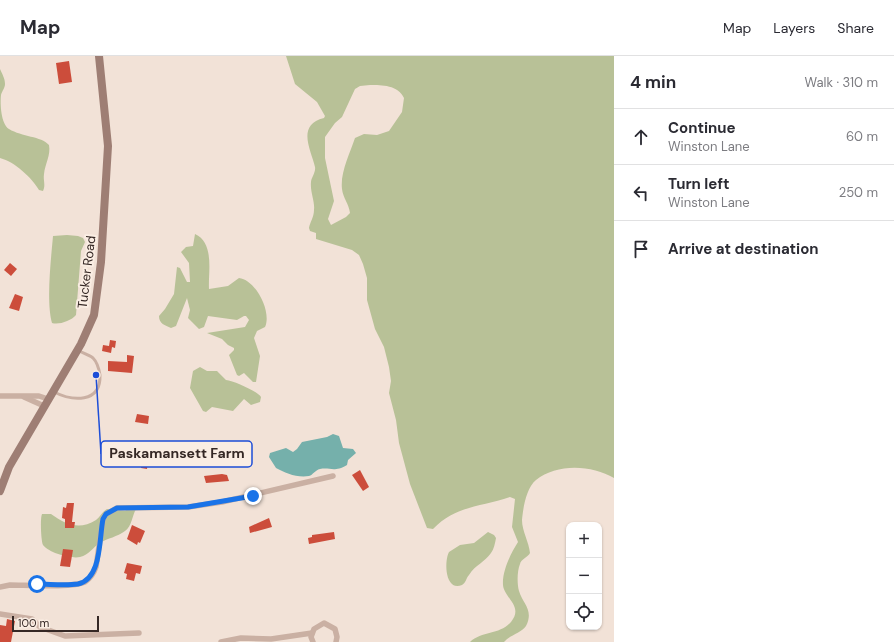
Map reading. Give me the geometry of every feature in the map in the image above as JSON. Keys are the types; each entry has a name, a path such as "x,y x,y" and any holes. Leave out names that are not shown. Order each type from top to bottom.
{"main road":[{"name":"Tucker Road","path":"0,491 3,473 77,350 94,315 101,262 108,146 99,56"}],"street":[{"path":"0,396 38,396 46,403"},
{"path":"0,586 70,584 86,581 94,574 96,567 103,519 106,514 117,508 188,507 215,503 283,489 333,476"},
{"path":"0,614 32,619 40,627 65,636 139,633"},
{"path":"221,642 241,638 271,639 312,633 320,624 329,624 337,633 336,642"},
{"path":"312,633 313,642"}],"lane":[{"path":"53,391 64,396 78,398 92,395 96,391 100,384 100,373 97,364 92,358 77,350"}],"green space":[{"path":"286,56 614,56 614,478 595,470 585,468 564,468 544,474 536,480 530,488 523,510 522,520 530,553 523,559 518,570 519,591 527,607 529,616 526,626 504,642 470,642 480,636 502,629 511,622 514,616 514,607 504,590 503,580 505,568 518,542 512,527 515,499 510,497 460,511 442,521 433,529 427,528 410,484 399,443 396,420 389,393 391,381 389,367 384,347 375,329 367,300 367,278 363,264 359,255 352,250 316,239 316,233 310,231 309,228 314,213 311,180 315,167 309,146 308,132 310,126 315,121 324,118 325,116 317,102 295,84","holes":["360,86 384,86 398,90 404,98 402,112 389,131 377,135 364,134 355,138 342,176 342,189 350,213 346,217 331,225 328,219 334,201 325,158 325,137 335,123 342,117 355,89"]},
{"path":"0,69 5,82 5,87 1,95 4,123 14,132 41,140 49,145 44,174 43,191 39,190 32,180 17,166 0,158"},
{"path":"195,234 201,238 208,251 209,289 228,286 239,278 251,284 257,290 264,305 267,321 265,327 257,331 254,338 260,356 256,382 253,382 244,373 239,376 237,375 229,355 234,348 222,339 207,333 245,327 249,320 246,316 237,320 208,316 204,327 199,329 188,318 190,310 187,298 176,326 171,328 160,321 159,316 174,294 177,267 180,268 187,282 190,282 189,263 181,252 186,247 193,246"},
{"path":"53,236 78,236 83,238 85,242 81,251 76,315 68,321 52,323 49,304"},
{"path":"200,367 207,371 217,371 226,380 250,389 261,397 260,402 251,405 244,399 233,411 212,407 206,412 203,411 190,388 193,371"},
{"path":"132,506 136,509 131,524 127,529 119,535 100,543 83,556 71,557 60,555 50,551 43,545 41,530 42,514 51,514 62,521 78,526 96,520 107,509 125,511"},
{"path":"488,532 496,538 494,548 491,553 471,572 462,585 456,586 452,584 449,580 446,568 447,556 449,552 460,545 474,543"}],"water":[{"path":"333,434 339,436 343,448 353,449 356,453 348,460 347,465 338,469 320,469 309,476 296,476 276,468 269,457 270,453 286,448 293,452 302,442 327,437"}],"building":[{"path":"69,61 72,82 59,84 56,63"},
{"path":"10,263 17,269 11,276 4,270"},
{"path":"15,294 23,297 19,311 9,308"},
{"path":"110,340 116,341 115,348 112,347 111,353 102,351 103,345 109,346"},
{"path":"127,355 134,356 132,373 108,371 108,361 127,362"},
{"path":"137,414 149,416 148,424 135,422"},
{"path":"139,445 146,446 145,454 152,455 152,461 148,460 147,469 141,468 142,456 132,461 129,457 139,451"},
{"path":"360,470 369,487 363,491 352,475"},
{"path":"222,474 227,475 229,481 206,483 204,476"},
{"path":"67,503 74,503 72,522 75,522 74,528 65,528 65,519 62,518 63,507 66,508"},
{"path":"269,518 272,527 250,533 249,527"},
{"path":"132,525 145,531 140,543 138,542 137,545 127,539"},
{"path":"334,532 335,539 309,544 308,538 312,537 312,535"},
{"path":"63,549 73,550 70,567 60,566"},
{"path":"127,563 142,566 140,574 136,573 134,581 126,579 127,574 124,573"},
{"path":"7,619 15,621 11,642 0,642 0,625 6,626"}],"place":[{"name":"Paskamansett Farm","path":"96,375"}],"route":[{"path":"37,584 78,584 90,578 94,574 96,567 103,519 111,510 126,507 188,507 253,496"}]}
